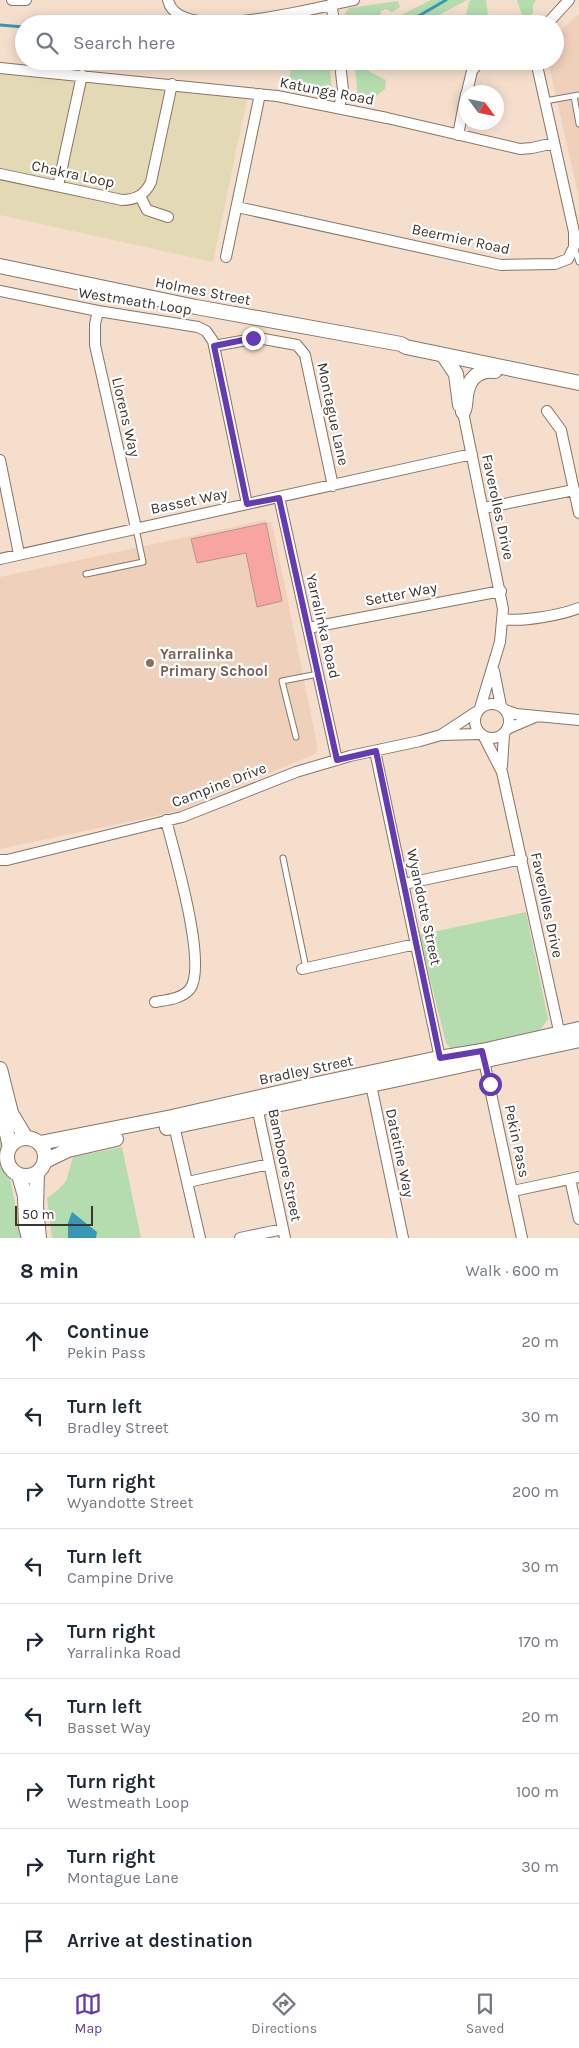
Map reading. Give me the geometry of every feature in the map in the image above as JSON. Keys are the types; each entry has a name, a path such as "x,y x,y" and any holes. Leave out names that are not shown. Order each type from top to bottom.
{"street":[{"path":"12,0 26,0"},
{"path":"168,0 169,5 178,15"},
{"path":"277,15 354,0"},
{"path":"555,15 569,0"},
{"path":"331,4 333,15"},
{"name":"Katunga Road","path":"0,68 15,69"},
{"name":"Katunga Road","path":"23,70 260,94 339,108 520,149 554,143"},
{"path":"469,85 473,70"},
{"path":"538,70 574,232 574,247"},
{"path":"339,108 343,90 341,72"},
{"path":"58,186 82,75"},
{"path":"168,217 147,210 140,196 147,191 151,182 172,84"},
{"path":"226,257 260,94"},
{"path":"458,134 459,129"},
{"name":"Chakra Loop","path":"0,174 122,200 131,200 140,196"},
{"name":"Beermier Road","path":"237,206 515,266 555,264 568,259 574,247"},
{"name":"Holmes Street","path":"0,266 196,307 401,344 406,347 444,356 578,381"},
{"name":"Westmeath Loop","path":"0,291 98,311 198,327 209,335 214,346 247,504"},
{"name":"Llorens Way","path":"98,311 95,324 95,345 136,528"},
{"name":"Montague Lane","path":"214,346 258,338 293,344 302,349 305,355 333,486"},
{"name":"Holmes Street","path":"401,344 406,342 456,351 578,381"},
{"path":"444,356 456,374 458,399 463,412"},
{"path":"463,412 468,385 480,372 486,370 555,385 578,381"},
{"path":"547,411 561,430 579,513"},
{"name":"Faverolles Drive","path":"463,412 501,591 504,619 494,667 478,710"},
{"name":"Basset Way","path":"0,559 472,454"},
{"path":"0,460 19,554"},
{"path":"484,508 574,490"},
{"name":"Yarralinka Road","path":"279,498 337,760"},
{"name":"Setter Way","path":"308,628 501,591"},
{"path":"504,619 523,620 579,608"},
{"name":"Faverolles Drive","path":"494,667 503,708"},
{"path":"538,716 506,731 496,739 481,736 474,723 478,710 490,704 516,714 538,716 579,720"},
{"path":"503,708 509,720 506,731"},
{"name":"Campine Drive","path":"441,735 478,710"},
{"name":"Faverolles Drive","path":"506,731 502,752 502,772 560,1039"},
{"name":"Campine Drive","path":"2,862 182,817 296,772 337,760 441,735 481,736"},
{"name":"Faverolles Drive","path":"481,736 502,772"},
{"name":"Wyandotte Street","path":"376,751 441,1064"},
{"path":"155,1002 184,995 195,980 192,923 166,820"},
{"path":"404,884 522,859"},
{"path":"304,968 416,944"},
{"name":"Bradley Street","path":"41,1167 68,1150 173,1122 560,1039 579,1029"},
{"name":"Bradley Street","path":"560,1039 579,1040"},
{"name":"Pekin Pass","path":"483,1056 522,1238"},
{"path":"0,1069 11,1114 26,1138"},
{"name":"Datatine Way","path":"370,1079 403,1238"},
{"name":"Bamboore Street","path":"257,1103 284,1234"},
{"path":"0,1104 10,1147 8,1160 10,1166 19,1175 26,1196 26,1227 29,1238"},
{"path":"173,1122 200,1238"},
{"name":"Bradley Street","path":"40,1144 173,1122"},
{"path":"10,1147 20,1139 26,1138 40,1144 45,1152 41,1167 36,1207 39,1238"},
{"path":"188,1182 269,1164"},
{"path":"19,1175 32,1176 41,1167"},
{"path":"513,1191 575,1178 579,1218"},
{"path":"240,1238 284,1234"}],"lane":[{"path":"545,102 576,95 579,124"},
{"path":"574,247 579,262"},
{"path":"86,574 143,562 136,528"},
{"path":"296,737 282,681 318,674"},
{"path":"283,858 304,968"}],"shaded area":[{"path":"579,14 579,199 550,70 564,70 564,28"},
{"name":"Yarralinka Primary School","path":"265,520 272,523 318,749 315,754 179,811 0,849 0,577"}],"green space":[{"path":"431,0 467,0 439,15 401,15"},
{"path":"471,0 486,0 488,15 466,15"},
{"path":"517,0 536,0 533,5 533,13 530,15 522,15"},
{"path":"398,1 400,7 392,12 386,9 381,11 380,15 344,15 349,8"},
{"path":"291,70 335,70 330,71 332,90 309,88 289,81"},
{"path":"355,70 369,70 386,80 385,89 368,102 358,100"},
{"path":"526,912 548,1019 538,1033 525,1037 452,1049 446,1043 419,935"},
{"path":"0,1130 22,1238 0,1238"},
{"path":"122,1147 141,1238 52,1238 47,1198 66,1181 73,1157"}],"sand":[{"path":"0,66 15,67 15,70 43,70 249,89 213,262 0,215"}],"water":[{"path":"72,1212 97,1232 96,1238 68,1238 68,1223"}],"building":[{"path":"266,523 282,601 257,607 246,553 197,563 191,539"}],"waterway":[{"path":"420,15 446,0"},
{"path":"0,25 15,26"}],"place":[{"name":"Yarralinka Primary School","path":"150,663"}],"route":[{"path":"253,338 214,346 247,504 279,498 337,760 376,751 440,1058 482,1051 490,1084"}]}
